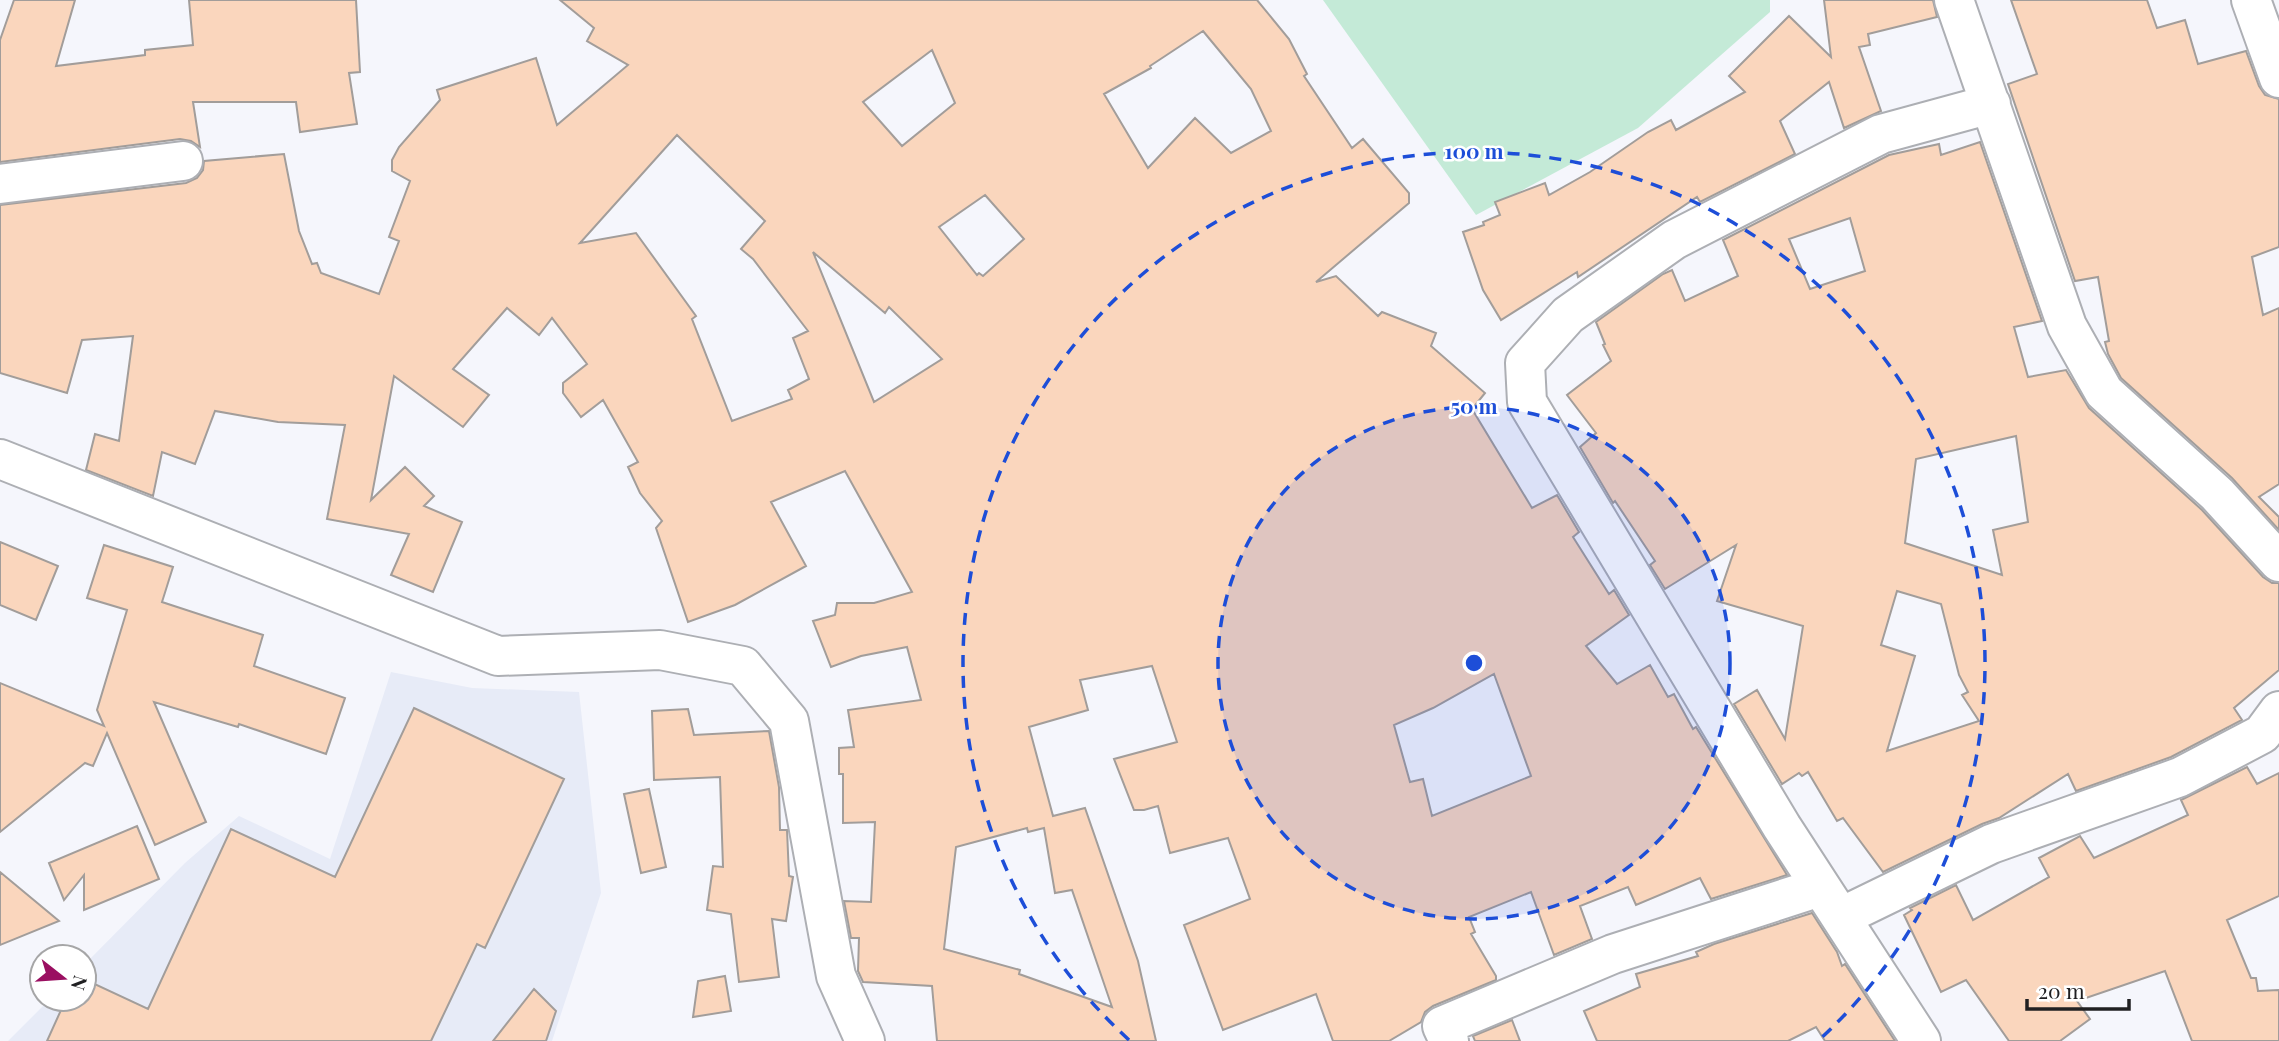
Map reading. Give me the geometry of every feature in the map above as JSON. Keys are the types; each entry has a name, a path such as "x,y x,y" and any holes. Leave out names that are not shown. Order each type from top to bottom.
{"street":[{"path":"1954,0 2067,326 2104,392 2217,494 2279,562"},
{"path":"2251,0 2279,78"},
{"path":"1922,1041 1782,827 1527,402 1525,363 1568,315 1674,240 1881,134 1991,104"},
{"path":"0,184 183,161"},
{"path":"0,459 498,656 660,650 743,666 789,721 836,976 865,1041"},
{"path":"1449,1041 1442,1026 1626,950 1831,902 2180,777 2262,734 2279,711"}],"shaded area":[{"path":"391,672 472,688 579,692 601,893 552,1041 8,1041 36,1013 98,1013 98,951 185,863 239,816 330,859"}],"green space":[{"path":"1323,0 1770,0 1770,12 1638,128 1476,215"}],"building":[{"path":"14,0 75,0 56,66 145,55 145,50 193,45 189,0 356,0 360,72 349,73 357,124 300,132 296,102 193,102 200,147 191,141 180,139 0,162 0,40"},
{"path":"560,0 1257,0 1289,39 1307,74 1304,76 1352,148 1363,139 1409,193 1409,203 1316,282 1336,276 1378,316 1382,312 1436,333 1431,346 1485,393 1472,409 1532,508 1557,495 1579,532 1573,537 1609,594 1614,590 1629,615 1586,646 1617,684 1650,665 1668,697 1674,694 1693,729 1696,727 1787,875 1711,899 1700,878 1636,905 1628,887 1580,906 1592,939 1554,955 1531,892 1469,917 1475,932 1471,934 1496,980 1433,1006 1425,1012 1421,1022 1389,1041 1333,1041 1316,994 1223,1030 1184,925 1250,899 1228,838 1170,853 1158,806 1134,810 1114,759 1177,742 1152,666 1080,680 1088,710 1029,727 1053,816 1085,808 1138,961 1156,1041 937,1041 932,986 863,982 858,971 859,938 851,938 844,901 871,902 875,822 843,823 843,774 839,774 839,748 854,747 848,710 921,700 907,647 861,656 831,667 813,621 835,615 837,603 874,603 912,592 845,471 771,502 806,566 735,605 688,622 656,528 662,521 640,493 628,467 638,462 603,400 581,417 563,393 563,383 587,364 552,318 539,335 507,308 453,369 489,395 463,427 394,376 371,500 405,467 434,496 424,506 462,522 433,592 391,575 409,534 327,519 345,425 278,422 215,411 195,464 162,452 153,496 86,470 95,434 119,441 133,336 82,340 67,393 0,373 0,205 186,183 197,178 203,170 204,161 284,154 299,231 312,264 317,263 321,273 379,294 399,241 389,237 410,181 392,171 392,160 399,147 440,100 437,90 536,58 557,125 628,65 587,41 594,28","holes":["1203,31 1251,89 1271,131 1231,153 1195,118 1148,168 1104,94 1151,68 1150,66","932,50 955,103 902,146 863,102","677,135 765,221 741,249 753,259 808,331 793,338 809,379 788,390 792,399 732,421 692,319 696,316 636,233 580,243","985,195 1024,239 983,276 979,273 977,275 939,227","813,252 885,313 889,307 942,359 874,402","1494,674 1531,776 1432,816 1423,779 1410,782 1394,725 1433,708","1027,828 1028,832 1044,828 1055,893 1072,890 1112,1007 1019,974 1020,970 944,949 956,847"]},
{"path":"1824,0 1933,0 1937,17 1868,34 1870,45 1859,47 1881,111 1844,128 1829,82 1780,121 1795,154 1700,202 1697,197 1578,277 1577,272 1501,320 1483,290 1463,232 1484,225 1483,222 1500,215 1495,202 1545,183 1549,195 1590,172 1648,132 1671,120 1676,130 1745,92 1729,76 1789,16 1831,57"},
{"path":"2011,0 2147,0 2157,28 2185,20 2198,64 2246,51 2265,95 2279,99 2279,247 2252,257 2263,315 2279,308 2279,484 2259,497 2279,517 2279,530 2232,478 2121,378 2108,354 2105,342 2109,341 2098,277 2075,281 2008,84 2037,74"},
{"path":"1980,142 2042,321 2014,327 2028,377 2066,370 2089,408 2202,510 2263,577 2272,583 2279,583 2279,670 2234,708 2242,720 2171,757 2076,791 2068,774 1999,818 1883,872 1843,818 1837,821 1808,772 1802,776 1799,773 1782,784 1734,704 1757,690 1785,739 1803,626 1717,601 1736,545 1665,589 1650,565 1655,561 1615,501 1613,503 1580,447 1596,433 1567,395 1611,361 1596,322 1663,274 1672,270 1685,301 1738,276 1723,240 1889,155 1939,144 1941,155","holes":["1850,218 1865,271 1810,289 1789,239","2016,436 2028,522 1993,530 2002,575 1905,543 1916,459","1897,591 1941,604 1959,675 1968,692 1962,695 1979,721 1887,751 1915,656 1881,645"]},
{"path":"0,542 58,566 36,620 0,605"},
{"path":"104,545 173,567 162,602 263,635 254,666 345,698 326,754 239,724 238,727 154,702 206,822 155,845 107,733 93,766 85,763 0,832 0,683 104,726 97,710 127,610 87,598"},
{"path":"414,708 564,779 485,948 477,944 431,1041 47,1041 60,1013 98,1013 98,986 148,1009 231,829 335,877"},
{"path":"688,709 694,735 769,731 779,787 780,830 787,830 789,876 793,877 786,921 772,919 779,977 739,982 731,914 707,910 713,866 723,867 720,777 654,780 652,711"},
{"path":"2247,767 2257,784 2279,773 2279,896 2227,920 2251,978 2256,978 2258,991 2279,990 2279,1041 2192,1041 2165,971 2077,1001 2090,1019 2060,1041 2009,1041 1966,980 1941,992 1904,915 1912,910 1910,908 1956,885 1973,920 2049,877 2039,858 2080,836 2094,858 2188,815 2181,800"},
{"path":"649,789 666,867 641,873 624,794"},
{"path":"137,826 159,879 84,910 84,875 64,900 49,863"},
{"path":"0,872 59,921 0,945"},
{"path":"1812,913 1837,952 1842,966 1845,964 1895,1041 1825,1041 1816,1027 1788,1041 1597,1041 1584,1011 1640,987 1636,974 1698,956 1696,952 1714,944"},
{"path":"725,976 731,1011 693,1017 698,981"},
{"path":"534,989 556,1011 546,1041 493,1041"},
{"path":"1512,1020 1520,1041 1475,1041 1473,1036"}]}
